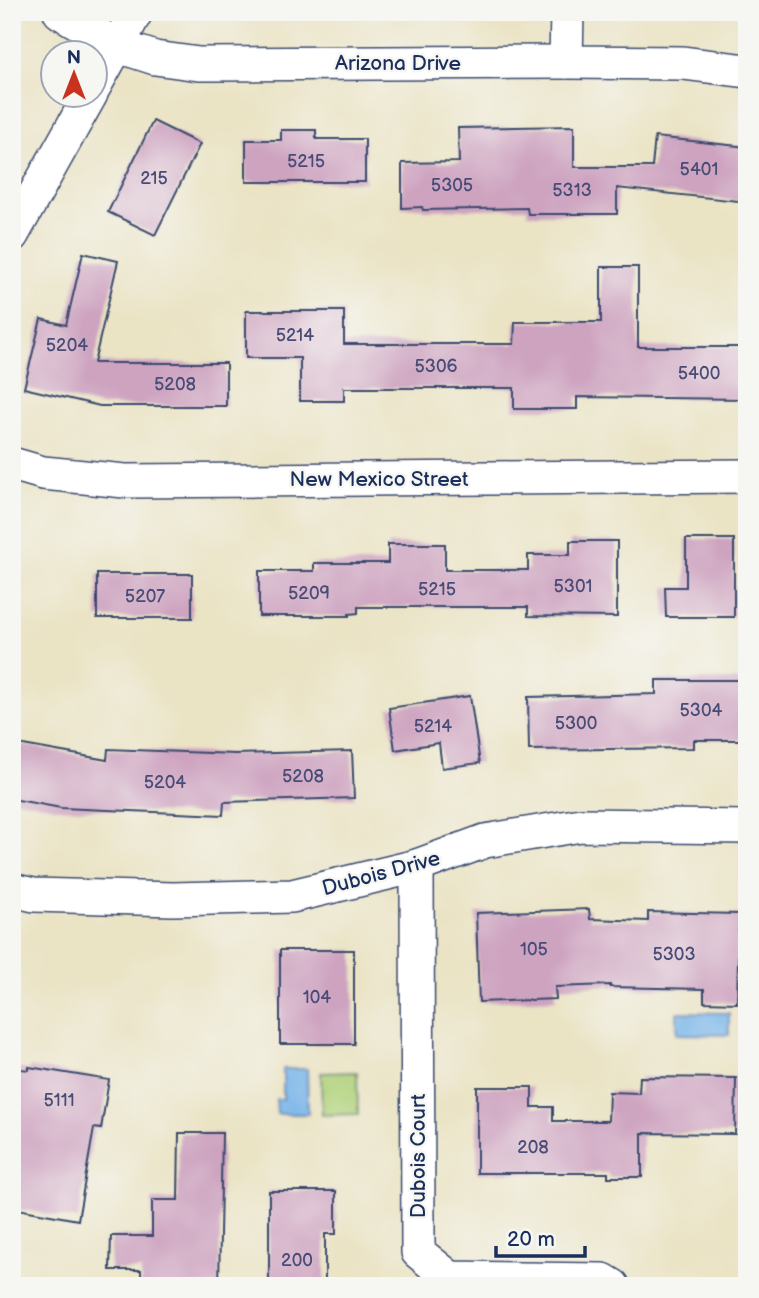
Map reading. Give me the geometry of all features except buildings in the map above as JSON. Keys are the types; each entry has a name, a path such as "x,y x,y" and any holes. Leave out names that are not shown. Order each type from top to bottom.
{"street":[{"name":"Arizona Drive","path":"60,12 118,46 155,58 200,64 683,63 747,71"},
{"path":"108,64 136,12"},
{"path":"566,62 567,12"},
{"path":"12,235 83,108"},
{"name":"New Mexico Street","path":"12,464 43,473 125,481 747,476"},
{"name":"Dubois Drive","path":"12,890 34,895 173,899 292,896 417,866 485,841 581,825 747,827"},
{"name":"Dubois Court","path":"417,866 418,1252 450,1278 608,1283"}],"green space":[{"path":"357,1072 358,1114 322,1115 321,1073"}],"water":[{"path":"677,1012 729,1013 729,1035 677,1034"},
{"path":"283,1069 307,1069 308,1114 277,1114 276,1099 283,1099"}]}
